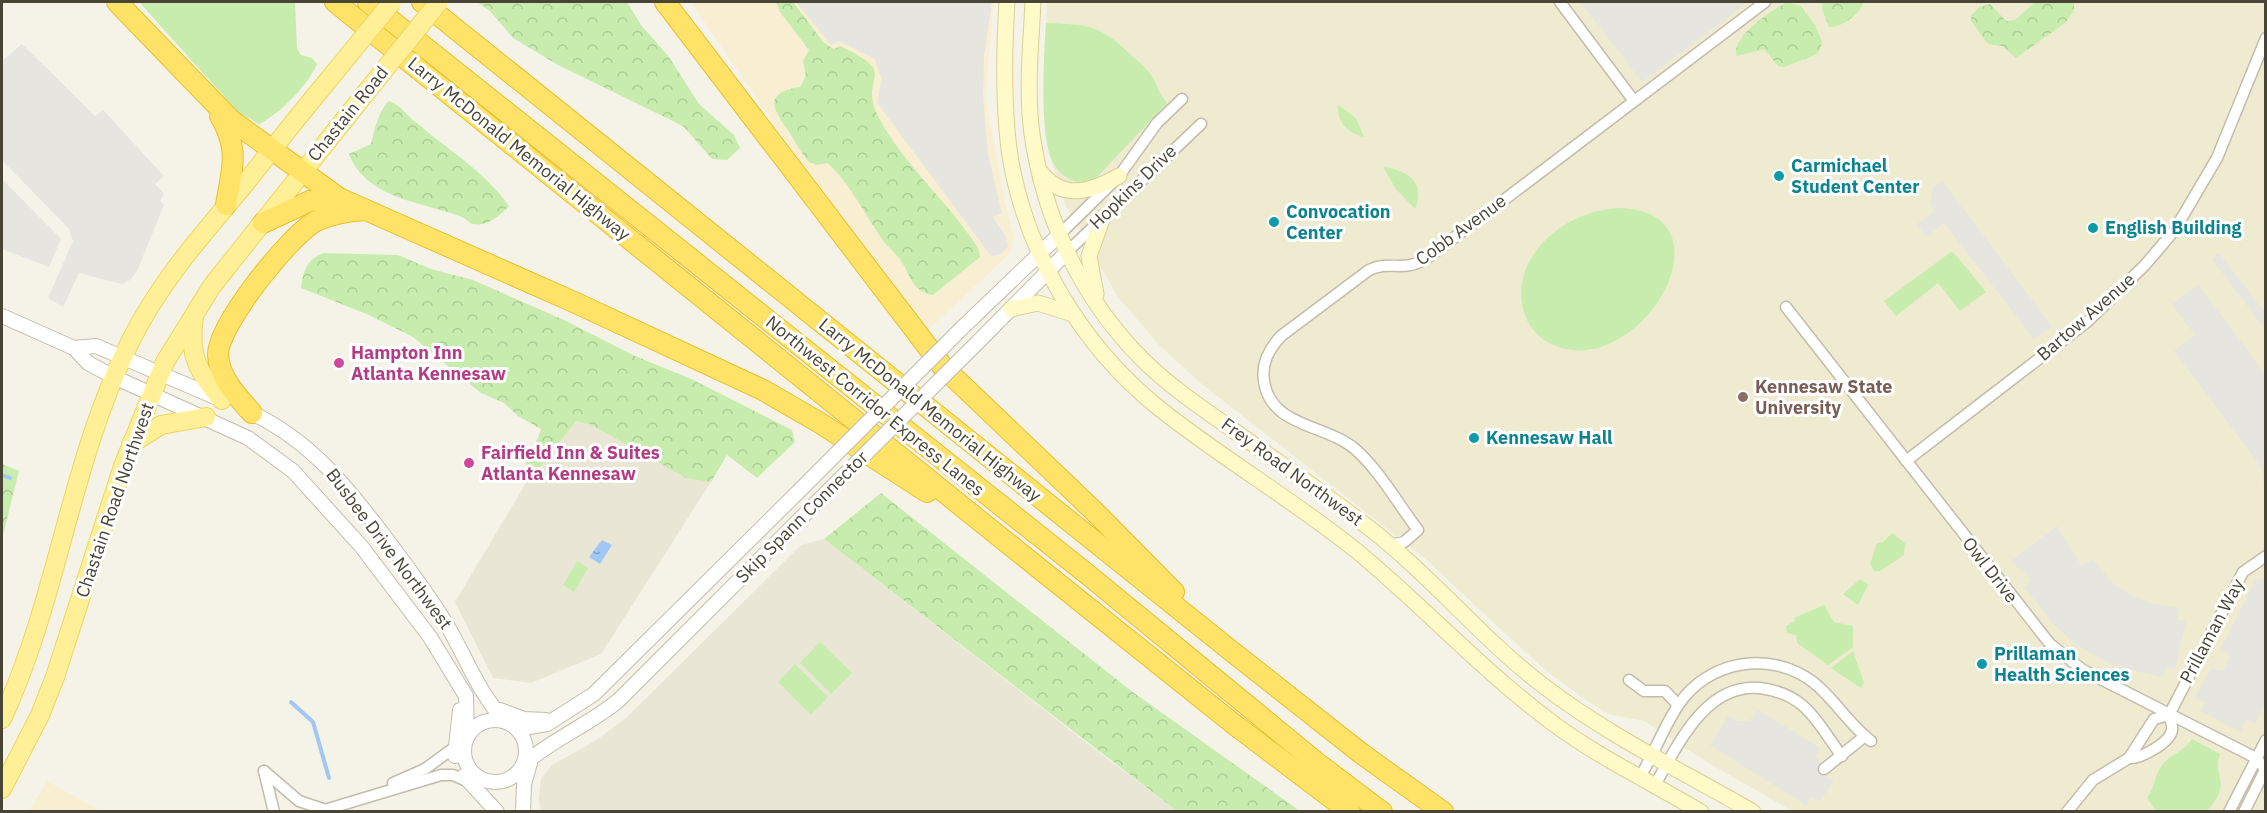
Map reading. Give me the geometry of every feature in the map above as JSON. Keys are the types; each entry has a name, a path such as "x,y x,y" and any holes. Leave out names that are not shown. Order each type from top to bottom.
{"highway":[{"path":"117,2 214,106 248,135 339,198 576,303 763,390 820,423 897,474 980,521"},
{"name":"Larry McDonald Memorial Highway","path":"335,2 1243,731 1350,812"},
{"name":"Northwest Corridor Express Lanes","path":"368,2 1092,578 1316,762 1382,812"},
{"name":"Larry McDonald Memorial Highway","path":"422,2 1230,650 1362,754 1443,812"},
{"path":"665,2 943,368 1096,513 1230,650"},
{"path":"214,106 226,127 234,153 234,168 226,205"},
{"path":"263,223 310,201 339,198"},
{"path":"252,413 236,396 221,370 219,347 226,325 280,254 302,230 316,221 338,214 365,210"}],"main road":[{"name":"Chastain Road","path":"272,150 392,2"},
{"name":"Chastain Road","path":"303,171 439,2"},
{"name":"Frey Road Northwest","path":"1007,2 1005,112 1010,152 1022,205 1048,271 1073,314 1107,359 1157,407 1357,552 1551,722 1701,812"},
{"name":"Frey Road Northwest","path":"1034,2 1030,102 1039,168 1059,235 1100,309 1143,360 1162,377 1390,545 1542,685 1587,717 1754,812"},
{"name":"Chastain Road Northwest","path":"2,719 28,655 86,455 123,357 160,291 226,205 272,150"},
{"path":"1039,168 1052,184 1071,192 1091,189 1119,176"},
{"name":"Chastain Road Northwest","path":"2,789 40,715 55,677 131,444 161,373 195,312 303,171"},
{"path":"1100,309 1092,283 1089,256 1103,217"},
{"path":"1006,313 1038,303 1073,314"},
{"path":"195,312 192,342 196,365 222,400"},
{"path":"131,444 161,425 206,417"}],"street":[{"path":"1560,2 1634,101"},
{"name":"Cobb Avenue","path":"1390,545 1404,542 1418,530 1355,449 1331,434 1287,417 1274,406 1264,381 1267,355 1281,336 1369,270 1380,266 1406,268 1430,256 1765,2"},
{"name":"Bartow Avenue","path":"1906,461 2088,321 2152,257 2174,231 2217,158 2265,38"},
{"name":"Hopkins Drive","path":"1059,235 1119,176 1142,141 1182,99"},
{"name":"Hopkins Drive","path":"1067,252 1201,124"},
{"name":"Skip Spann Connector","path":"517,729 538,727 558,718 578,706 611,679 987,303 1059,235"},
{"name":"Skip Spann Connector","path":"525,764 553,741 589,722 627,692 1067,252"},
{"name":"Owl Drive","path":"1786,307 2050,644 2083,670 2129,691 2169,715 2256,758"},
{"name":"Busbee Drive Northwest","path":"2,316 74,348 88,363 114,377 248,438 287,466 314,492 407,603 457,682 462,741"},
{"name":"Busbee Drive Northwest","path":"74,348 96,346 123,357 252,413 303,444 345,484 429,597 493,707 505,721"},
{"name":"Prillaman Way","path":"2169,715 2243,572 2265,556"},
{"path":"1640,777 1678,705 1691,690 1716,672 1748,663 1790,668 1811,681 1868,738 1824,769"},
{"path":"1629,680 1644,691 1665,691 1678,705"},
{"path":"1655,785 1707,707 1727,693 1748,688 1774,690 1796,700 1813,716 1842,756"},
{"path":"493,707 531,720 558,718"},
{"path":"2067,812 2093,780 2129,758 2154,719 2169,715 2172,730 2170,735 2146,754 2137,759 2129,758"},
{"path":"369,795 425,769 483,722 505,721 517,729 526,750 521,812"},
{"path":"2229,812 2265,740"},
{"path":"462,741 464,759 477,777 498,782 525,764"},
{"path":"462,741 457,764 497,812"},
{"path":"2244,812 2265,769 2256,758"},
{"path":"521,812 514,787 525,764"},
{"path":"274,812 264,768 299,801 321,810 441,775 453,776 470,782"}],"shaded area":[{"path":"691,2 994,2 985,98 1014,237 1011,250 1005,258 927,331 838,218"},
{"path":"796,2 992,2 984,56 983,98 988,154 1002,213 993,217 1005,235 1008,246 1000,255 991,256 878,104 881,78 875,59 839,41 831,45"},
{"name":"Kennesaw State University","path":"1047,2 2265,2 2265,811 1792,811 1705,761 1644,721 1608,714 1579,695 1545,670 1423,557 1198,381 1158,344 1118,297 1066,206 1048,150 1043,94"},
{"path":"1581,2 1748,2 1642,82"},
{"path":"22,44 95,116 103,110 164,176 155,184 164,194 160,201 164,205 137,271 130,280 122,284 79,273 63,307 48,298 73,241 69,229 2,160 2,61"},
{"path":"2,179 61,239 49,267 2,249"},
{"path":"1942,181 2052,326 2034,339 1944,223 1926,237 1917,224 1935,211 1930,204 1933,187"},
{"path":"2219,253 2265,313 2265,329 2212,259"},
{"path":"2198,285 2265,374 2265,500 2262,468 2174,351 2195,335 2172,304"},
{"path":"573,404 711,482 601,654 531,683 493,678 455,602"},
{"path":"2057,526 2081,565 2093,560 2114,584 2131,595 2150,603 2179,608 2177,619 2186,622 2175,669 2166,668 2163,677 2112,665 2075,644 2052,623 2025,588 2031,579 2011,561"},
{"path":"824,539 1177,811 541,812 539,799 541,778 552,765 595,741 626,718 801,545"},
{"path":"2262,578 2266,582 2265,704 2255,724 2246,720 2240,732 2201,711 2205,703 2195,697 2211,668 2223,671 2230,656 2221,648 2255,581"},
{"path":"1758,710 1820,748 1815,757 1824,763 1826,777 1834,781 1820,801 1811,797 1806,805 1710,745 1728,716 1737,721 1749,721"},
{"path":"47,781 101,811 29,811"}],"green space":[{"path":"139,2 295,2 297,48 301,55 312,58 317,64 293,98 259,124 239,113"},
{"path":"477,2 627,2 641,25 669,57 699,104 734,135 740,148 727,160 712,159 683,126 558,65 513,38 490,11"},
{"path":"776,2 793,2 824,43 834,49 840,46 870,64 875,76 873,102 888,134 978,248 980,257 933,295 917,288 901,261 882,239 842,178 827,163 817,165 809,162 779,117 774,104 776,98 780,93 800,87 806,76 803,61 809,50 780,12"},
{"path":"1787,2 1801,6 1815,25 1822,42 1820,50 1815,55 1784,67 1778,66 1764,49 1737,56 1736,49 1746,33 1763,17"},
{"path":"1823,2 1863,2 1859,11 1850,19 1829,27 1822,9"},
{"path":"2035,2 2074,2 2074,11 2065,23 2016,58 2002,46 1988,44 1971,21 1971,15 1980,7 1990,4 2006,21 2015,20"},
{"path":"1046,23 1073,24 1093,28 1110,37 1149,72 1167,103 1090,183 1076,186 1077,182 1060,172 1049,150 1044,115"},
{"path":"389,101 401,108 414,121 467,162 509,206 488,222 473,224 462,217 397,197 368,181 357,169 349,154 371,144 380,115"},
{"path":"1338,105 1356,118 1364,137 1344,126 1339,117"},
{"path":"1383,167 1400,171 1412,179 1418,192 1415,209 1396,189"},
{"path":"1623,208 1654,216 1671,234 1674,258 1667,285 1652,310 1629,332 1602,346 1573,350 1555,346 1541,338 1524,313 1521,298 1522,282 1527,266 1544,241 1575,219 1598,211"},
{"path":"1951,252 1986,292 1960,311 1938,283 1896,316 1884,301"},
{"path":"323,253 398,255 431,269 473,280 564,320 635,356 689,378 792,430 795,442 757,478 727,455 711,482 686,478 590,424 576,421 536,472 525,470 541,429 518,416 504,403 481,393 413,337 369,315 301,288 307,267 313,259"},
{"path":"2,464 19,471 2,539"},
{"path":"881,493 1130,690 1300,811 1177,811 824,539"},
{"path":"1892,533 1905,543 1904,555 1880,571 1874,571 1870,564 1877,543 1883,542"},
{"path":"577,561 588,568 574,592 563,585"},
{"path":"1860,579 1868,585 1858,605 1843,594"},
{"path":"1824,605 1834,622 1853,626 1853,647 1828,665 1797,643 1796,635 1787,633 1786,626 1795,621 1794,618"},
{"path":"820,642 852,673 831,694 800,663"},
{"path":"1853,651 1864,683 1861,688 1831,668"},
{"path":"795,664 828,697 811,715 778,682"},
{"path":"2192,739 2220,754 2218,768 2221,786 2215,801 2207,811 2156,811 2147,798 2160,768 2186,747"}],"water":[{"path":"602,540 612,545 600,564 589,557"}],"waterway":[{"path":"2,475 10,478"},
{"path":"291,702 313,722 329,778"}],"place":[{"name":"Carmichael Student Center","path":"1779,176"},
{"name":"Convocation Center","path":"1274,222"},
{"name":"English Building","path":"2093,228"},
{"name":"Hampton Inn Atlanta Kennesaw","path":"339,363"},
{"name":"Kennesaw State University","path":"1743,397"},
{"name":"Kennesaw Hall","path":"1474,438"},
{"name":"Fairfield Inn & Suites Atlanta Kennesaw","path":"469,463"},
{"name":"Prillaman Health Sciences","path":"1982,664"}]}
